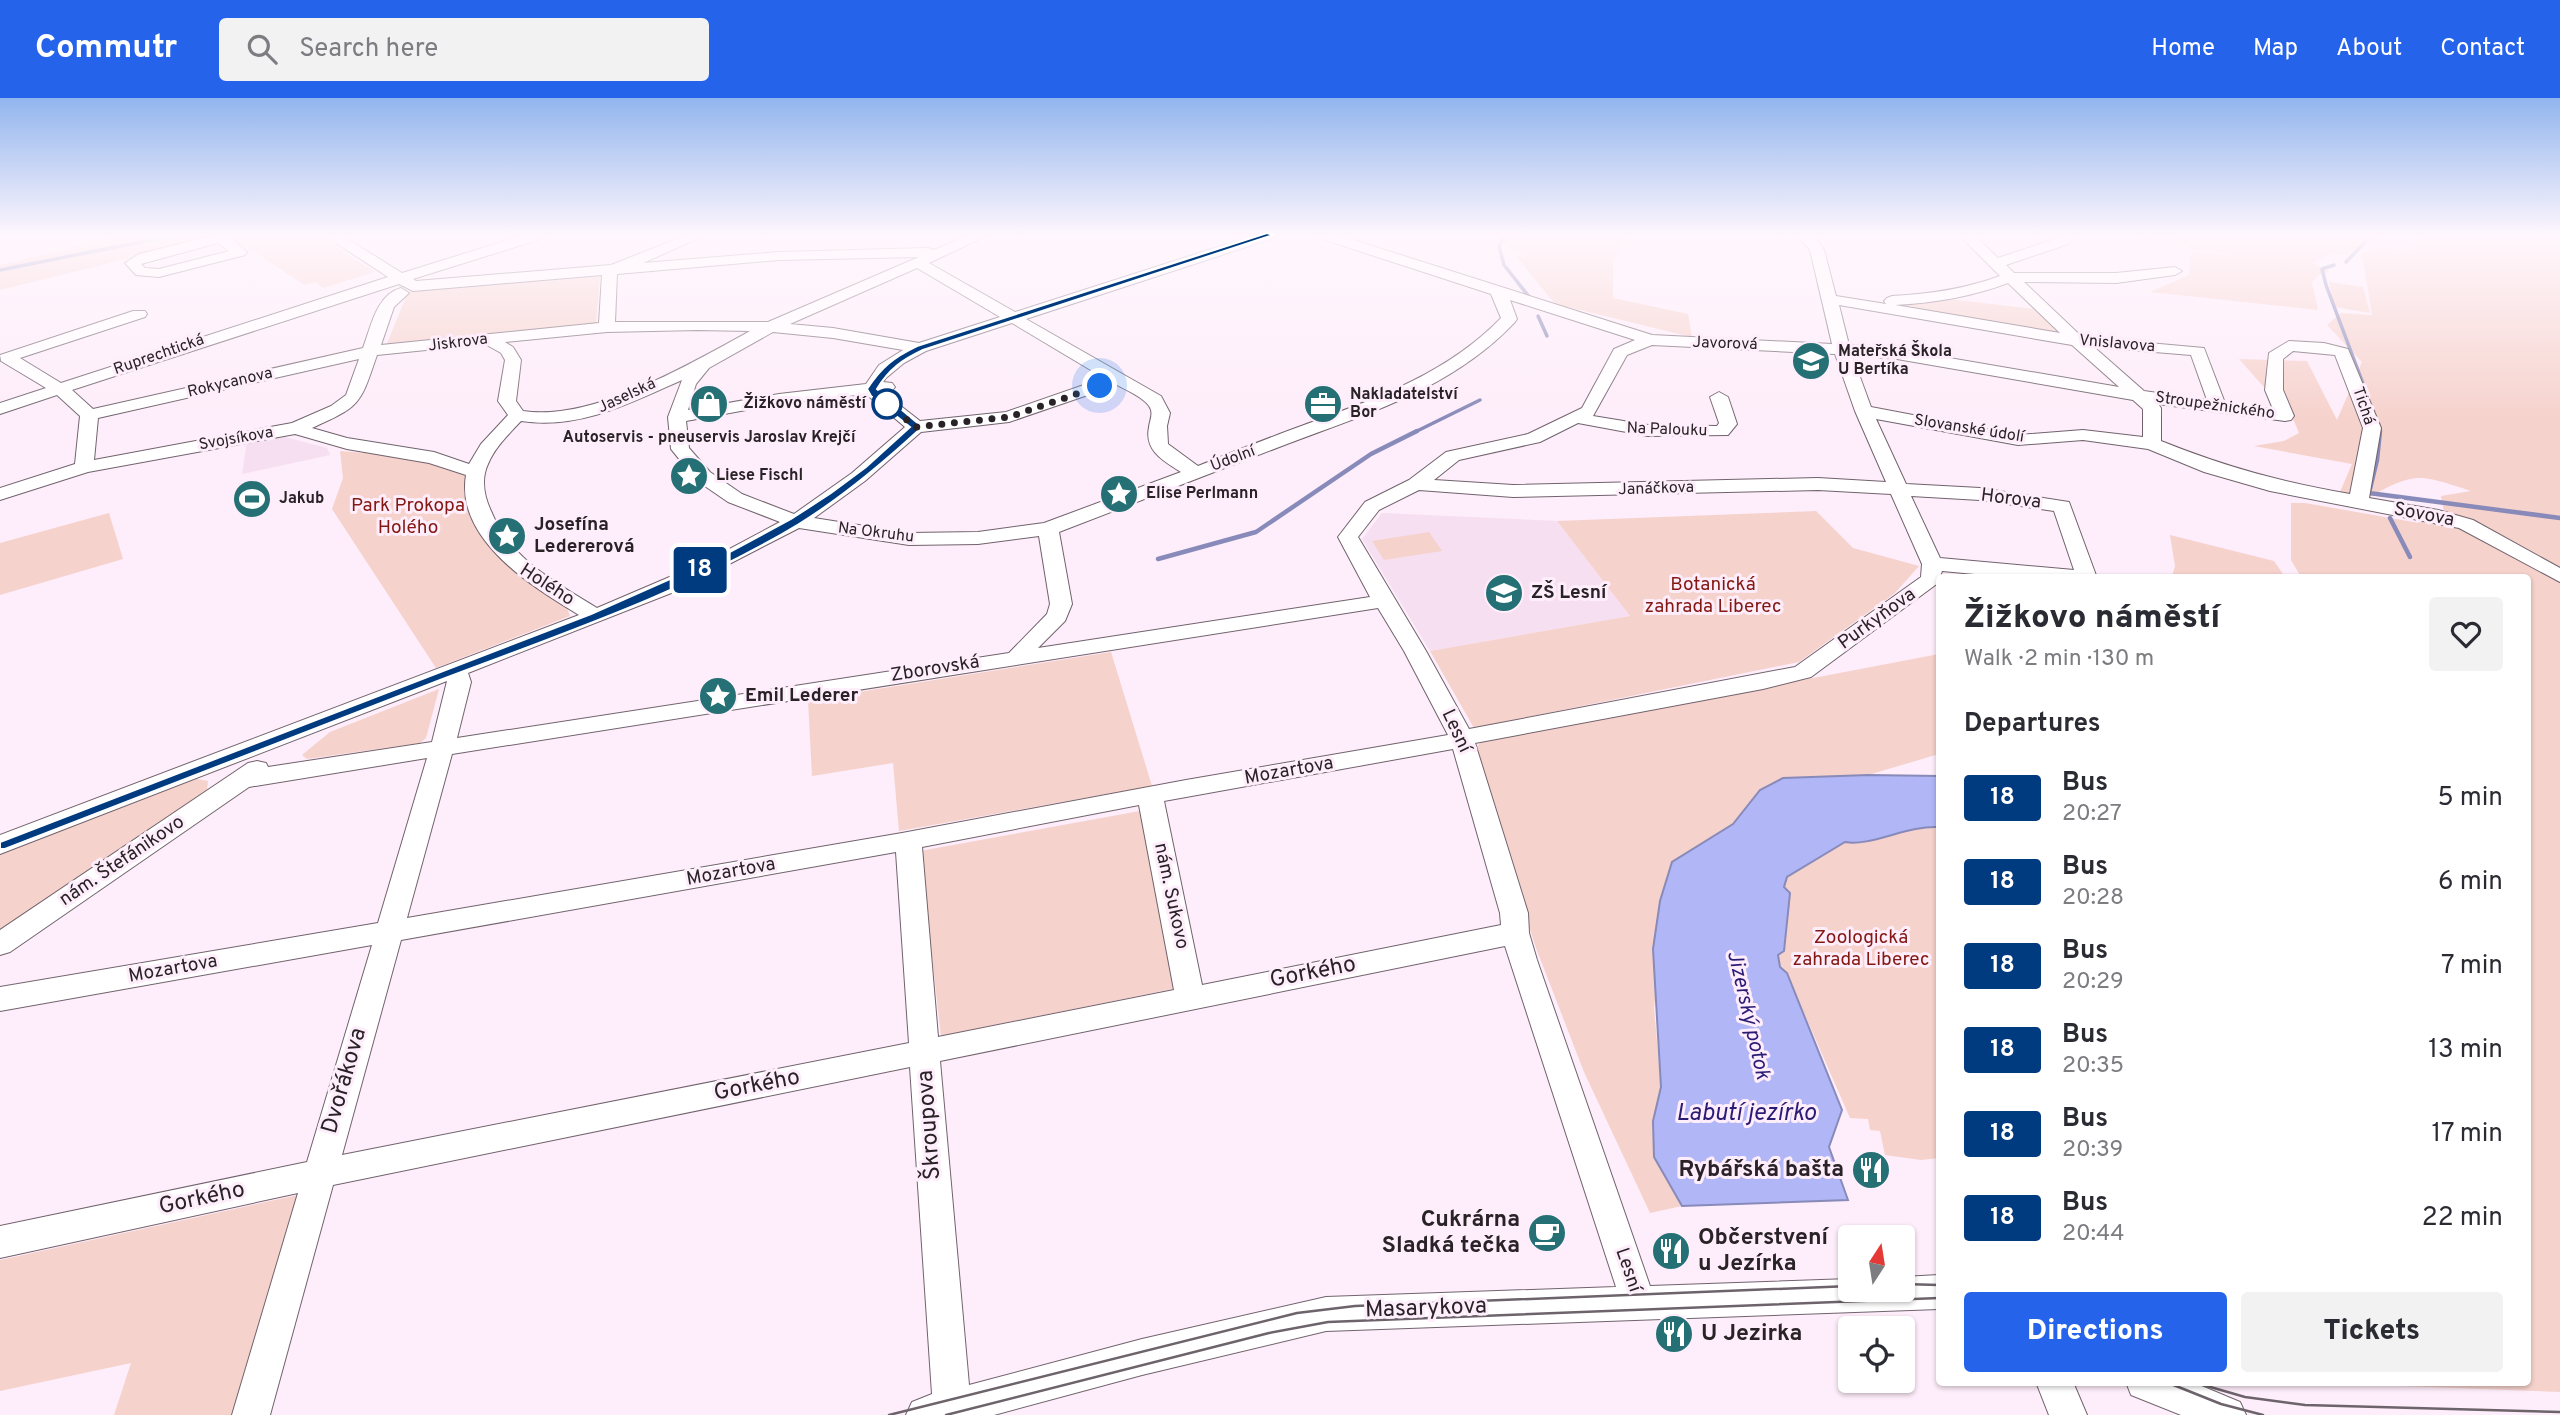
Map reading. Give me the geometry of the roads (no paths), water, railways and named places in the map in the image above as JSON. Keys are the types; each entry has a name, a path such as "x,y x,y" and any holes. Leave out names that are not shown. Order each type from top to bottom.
{"street":[{"name":"Ruprechtická","path":"0,409 60,388 365,296"},
{"name":"Svojsíkova","path":"0,494 84,467 296,428 337,410 354,397 387,305 393,296"},
{"path":"607,327 609,296"},
{"path":"702,364 771,327 840,296"},
{"path":"978,296 1155,400 1161,413 1154,434 1160,449 1196,473"},
{"path":"1079,296 920,348 898,359 874,394 920,426 1009,417 1117,379"},
{"name":"Údolní","path":"1048,529 1356,411 1449,370 1500,330 1509,318 1499,296"},
{"name":"Javorová","path":"1514,296 1650,340 1897,354 2139,396"},
{"path":"1932,564 1864,411 1842,349 1829,299 1875,302 1941,296"},
{"path":"2031,296 2152,408 2152,444"},
{"name":"Vnislavova","path":"1829,299 2077,341 2198,351 2218,407"},
{"path":"84,467 89,415 60,388 7,357 139,314"},
{"name":"Jiskrova","path":"372,351 607,327 698,325 771,327 833,333 920,348"},
{"path":"296,428 319,438 433,458 475,472 492,443 517,415 507,401 513,360 507,350 486,339"},
{"name":"Lesní","path":"1639,1301 1515,933 1514,913 1462,740 1415,650 1348,537 1372,506 1416,484 1453,456 1534,438 1589,411 1620,352 1650,340"},
{"name":"Stroupežnického","path":"2139,396 2285,416 2274,390 2274,357 2289,346 2342,352"},
{"name":"Rokycanova","path":"89,415 372,351"},
{"name":"Tichá","path":"2342,352 2372,428 2358,503"},
{"name":"Jaselská","path":"517,415 542,419 594,412 702,364"},
{"name":"Na Okruhu","path":"702,364 688,383 677,418 680,449 703,476 735,498 795,522 909,540 978,538 1048,529"},
{"path":"677,418 880,382"},
{"name":"Na Palouku","path":"1576,417 1612,428 1663,433 1722,431 1728,424 1719,397"},
{"name":"Slovanské údolí","path":"1864,411 2018,440 2083,435 2152,444 2211,468 2277,487"},
{"name":"nám. Štefánikovo","path":"0,845 595,616 729,558 795,522 870,469 920,426"},
{"name":"Holého","path":"475,472 477,503 494,538 514,563 595,616"},
{"name":"Janáčkova","path":"1416,484 1513,491 1818,484 1896,487"},
{"name":"Horova","path":"1896,487 2062,506 2086,574"},
{"name":"Sovova","path":"2277,487 2438,516 2466,524 2560,576"},
{"path":"1017,657 1057,616 1061,604 1048,529"},
{"name":"Horova","path":"1932,564 2051,574"},
{"name":"Purkyňova","path":"1462,740 1803,672 1931,579 1932,564"},
{"name":"Zborovská","path":"442,748 1384,601"},
{"path":"442,748 459,682 456,670"},
{"name":"nám. Štefánikovo","path":"0,944 244,779 315,726"},
{"name":"Mozartova","path":"0,999 908,841 1462,740"},
{"name":"nám. Štefánikovo","path":"244,779 442,748"},
{"name":"Dvořákova","path":"251,1415 387,931 442,748"},
{"name":"nám. Sukovo","path":"1150,795 1190,998"},
{"name":"Škroupova","path":"908,841 925,1053 939,1412"},
{"name":"Gorkého","path":"0,1242 319,1174 1515,933"},
{"name":"Masarykova","path":"939,1412 1142,1357 1326,1314 1936,1292"},
{"path":"2056,1386 2068,1415"},
{"path":"2154,1386 2227,1415"}],"water":[{"name":"Labutí jezírko","path":"1936,776 1936,827 1915,829 1855,843 1845,842 1787,877 1784,887 1790,893 1784,951 1778,955 1780,967 1787,973 1842,1110 1829,1147 1848,1200 1682,1206 1654,1157 1653,1121 1661,1087 1653,949 1660,901 1672,862 1733,824 1760,790 1783,778"}],"waterway":[{"name":"Jizerský potok","path":"2330,296 2365,389"},
{"path":"1538,316 1547,336"},
{"path":"1413,433 1480,400"},
{"path":"1413,433 1417,431"},
{"path":"2380,431 2377,460 2369,493 2560,518"},
{"path":"1158,559 1256,532 1371,454 1413,433"},
{"name":"Jizerský potok","path":"2390,518 2410,557"}],"tram line":[{"path":"1915,1284 1936,1285"},
{"path":"889,1415 1297,1313 1355,1306 1838,1286"},
{"path":"946,1415 1269,1333 1328,1322 1936,1298"},
{"path":"2176,1386 2221,1404 2263,1415"},
{"path":"2207,1386 2245,1397 2305,1405 2560,1412"}],"place":[{"name":"Mateřská Škola U Bertíka","path":"1811,361"},
{"name":"Autoservis - pneuservis Jaroslav Krejčí","path":"709,404"},
{"name":"Žižkovo náměstí","path":"887,404"},
{"name":"Nakladatelství Bor","path":"1323,404"},
{"name":"Liese Fischl","path":"689,476"},
{"name":"Elise Perlmann","path":"1119,494"},
{"name":"Jakub","path":"252,499"},
{"name":"Josefína Ledererová","path":"507,536"},
{"name":"ZŠ Lesní","path":"1504,593"},
{"name":"Emil Lederer","path":"718,696"},
{"name":"Rybářská bašta","path":"1871,1170"},
{"name":"Cukrárna Sladká tečka","path":"1547,1233"},
{"name":"Občerstvení u Jezírka","path":"1671,1251"},
{"name":"U Jezirka","path":"1674,1334"}],"park label":[{"name":"Park Prokopa Holého","path":"408,517"},
{"name":"Botanická zahrada Liberec","path":"1713,596"},
{"name":"Zoologická zahrada Liberec","path":"1861,949"}]}
